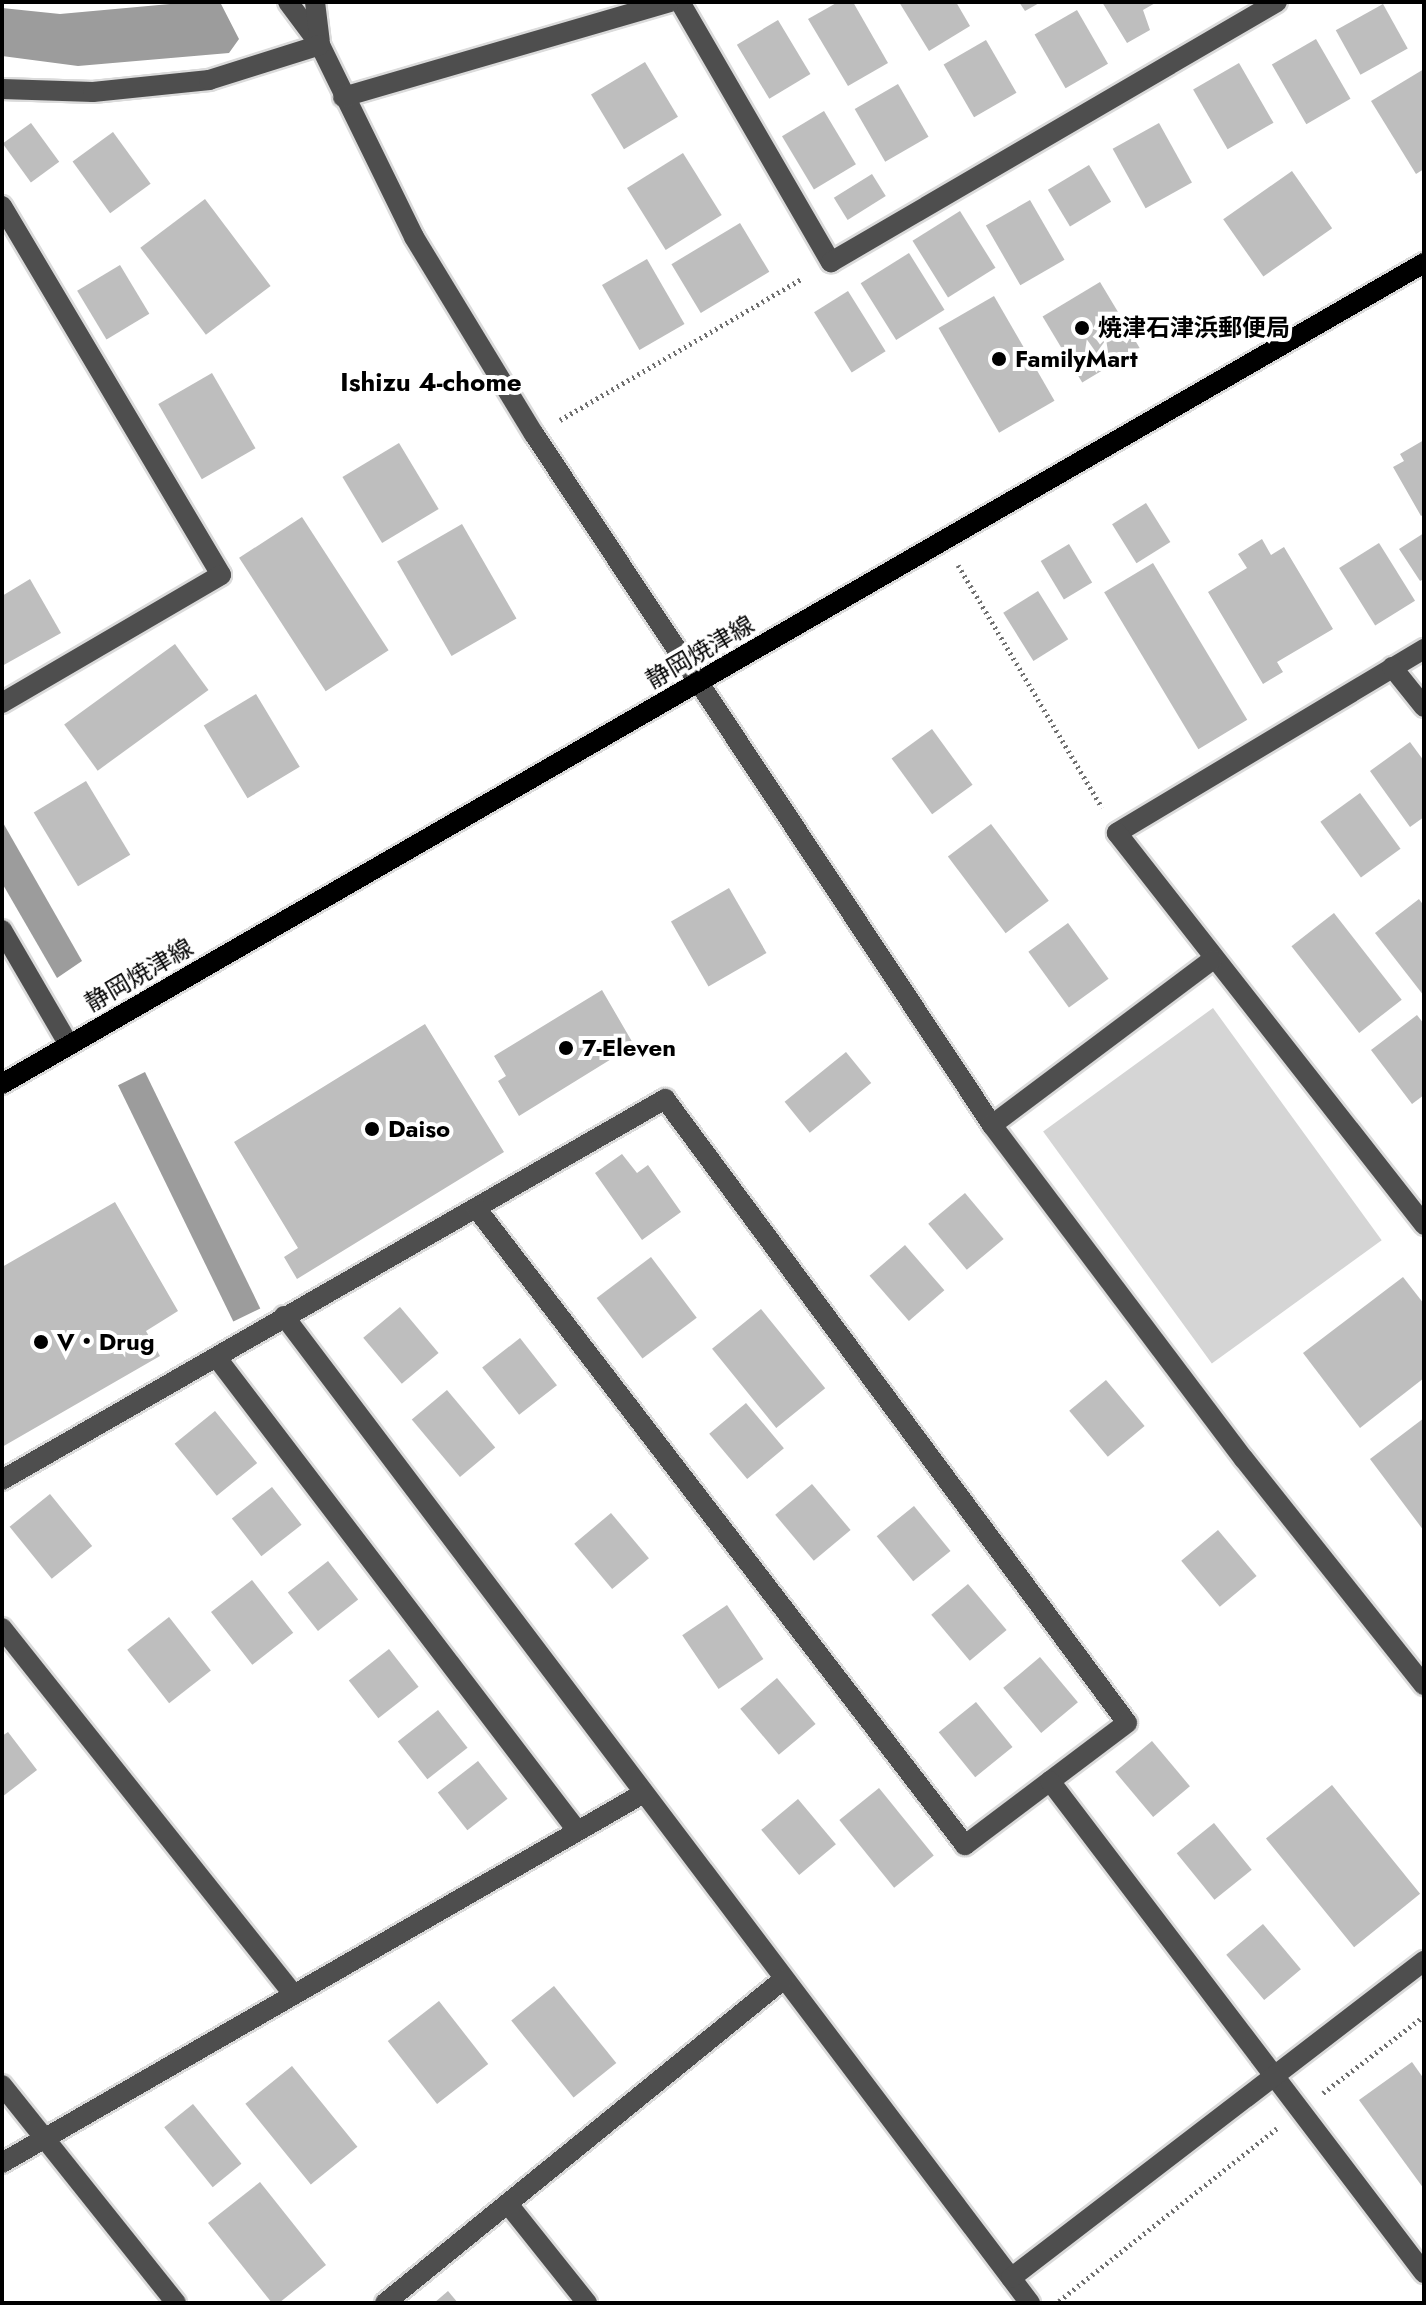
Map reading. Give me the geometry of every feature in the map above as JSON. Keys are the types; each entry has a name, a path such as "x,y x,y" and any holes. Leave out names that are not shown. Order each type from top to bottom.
{"main road":[{"name":"静岡焼津線","path":"2,1084 1424,263"}],"street":[{"path":"288,2 320,45 414,237 534,434 992,1125 1234,1447 1424,1685"},
{"path":"315,2 320,45"},
{"path":"343,97 669,2"},
{"path":"680,2 831,262 1277,2"},
{"path":"2,89 93,92 209,80 320,45"},
{"path":"2,206 221,575 2,703"},
{"path":"1424,649 1117,833 1212,960 1424,1225"},
{"path":"1392,667 1424,707"},
{"path":"2,930 69,1045"},
{"path":"992,1125 1212,960"},
{"path":"2,1480 665,1099 1127,1723 965,1845 477,1209"},
{"path":"284,1316 1030,2303"},
{"path":"217,1358 576,1829"},
{"path":"2,1628 293,1994"},
{"path":"1050,1781 1424,2273"},
{"path":"2,2163 576,1829 644,1793"},
{"path":"1011,2278 1424,1961"},
{"path":"385,2303 784,1979"},
{"path":"2,2085 176,2303"},
{"path":"508,2204 587,2303"}],"path":[{"path":"534,434 831,262"},
{"path":"943,540 1117,833"},
{"path":"1057,2303 1301,2109 1424,2016"}],"shaded area":[{"path":"220,2 239,39 229,53 78,66 2,56 2,8 60,14"},
{"path":"2,821 82,961 57,978 2,883"},
{"path":"1213,1008 1382,1240 1212,1364 1043,1131"},
{"path":"145,1072 260,1308 233,1322 118,1085"}],"building":[{"path":"838,2 853,2 888,63 848,86 808,19"},
{"path":"899,2 956,2 970,26 929,51"},
{"path":"1019,2 1041,2 1025,11"},
{"path":"1102,2 1157,2 1143,10 1150,30 1127,43"},
{"path":"1383,4 1408,49 1360,75 1336,30"},
{"path":"1077,10 1108,64 1066,88 1035,34"},
{"path":"778,20 810,74 769,99 737,45"},
{"path":"1316,39 1350,99 1306,124 1272,64"},
{"path":"986,40 1016,93 974,117 944,64"},
{"path":"645,62 678,117 624,149 591,94"},
{"path":"1239,63 1274,123 1228,149 1193,90"},
{"path":"1424,69 1424,169 1416,174 1371,101"},
{"path":"898,84 928,137 885,162 855,109"},
{"path":"824,111 856,164 814,189 782,136"},
{"path":"31,123 59,162 31,182 3,144"},
{"path":"1159,123 1192,182 1146,208 1113,149"},
{"path":"113,132 151,184 110,213 73,161"},
{"path":"683,153 722,215 666,250 627,188"},
{"path":"1089,165 1111,202 1070,227 1048,190"},
{"path":"1292,171 1332,228 1263,277 1223,219"},
{"path":"872,174 886,196 848,220 834,198"},
{"path":"205,199 271,286 206,335 140,248"},
{"path":"1030,200 1064,260 1020,285 986,226"},
{"path":"960,211 996,268 948,297 913,241"},
{"path":"740,223 769,272 701,313 671,264"},
{"path":"909,253 945,310 896,340 861,283"},
{"path":"647,259 684,324 639,350 602,285"},
{"path":"120,265 149,314 106,340 77,291"},
{"path":"1100,282 1140,348 1082,383 1043,317"},
{"path":"848,291 886,351 852,372 814,312"},
{"path":"994,296 1054,401 999,433 939,328"},
{"path":"212,373 256,448 202,479 158,404"},
{"path":"1424,440 1424,514 1421,516 1393,467 1404,461 1400,454"},
{"path":"399,443 439,509 382,543 342,477"},
{"path":"1146,503 1170,542 1136,563 1112,524"},
{"path":"302,517 389,650 326,691 239,558"},
{"path":"462,524 516,618 452,656 397,562"},
{"path":"1424,533 1424,579 1420,581 1399,549"},
{"path":"1262,539 1271,555 1284,547 1333,629 1277,662 1283,672 1263,684 1208,592 1247,568 1238,554"},
{"path":"1379,543 1415,601 1375,626 1339,568"},
{"path":"1069,544 1092,583 1064,600 1041,561"},
{"path":"1153,563 1247,720 1198,749 1104,592"},
{"path":"30,579 61,633 2,666 2,596"},
{"path":"1038,591 1068,639 1033,661 1003,613"},
{"path":"175,644 209,690 98,771 64,725"},
{"path":"256,694 300,767 247,798 204,725"},
{"path":"932,729 973,785 932,814 892,758"},
{"path":"1410,742 1424,761 1424,817 1410,827 1370,771"},
{"path":"86,781 130,855 78,886 34,812"},
{"path":"1360,793 1401,849 1361,878 1320,822"},
{"path":"991,824 1049,901 1006,933 948,856"},
{"path":"729,888 766,953 708,986 671,921"},
{"path":"1419,899 1424,906 1424,996 1375,933"},
{"path":"1334,913 1402,1000 1359,1033 1291,946"},
{"path":"1068,923 1109,979 1069,1008 1028,952"},
{"path":"602,990 634,1045 519,1116 498,1081 506,1076 494,1056"},
{"path":"1417,1015 1424,1024 1424,1095 1412,1104 1371,1050"},
{"path":"425,1024 504,1152 297,1279 284,1257 298,1248 234,1142"},
{"path":"846,1052 871,1083 810,1133 785,1102"},
{"path":"622,1154 637,1173 648,1165 681,1212 642,1240 595,1173"},
{"path":"965,1193 1004,1239 967,1270 928,1224"},
{"path":"115,1202 178,1311 146,1331 160,1356 2,1447 2,1267"},
{"path":"905,1245 944,1290 909,1321 870,1276"},
{"path":"651,1257 697,1318 642,1359 597,1298"},
{"path":"1403,1277 1424,1304 1424,1378 1360,1428 1303,1353"},
{"path":"400,1307 439,1353 402,1384 363,1338"},
{"path":"761,1309 825,1388 776,1428 712,1349"},
{"path":"520,1338 557,1385 519,1415 482,1368"},
{"path":"1106,1380 1145,1426 1108,1457 1069,1411"},
{"path":"447,1390 495,1447 460,1477 412,1420"},
{"path":"746,1403 784,1448 747,1479 709,1434"},
{"path":"215,1411 257,1463 217,1496 175,1444"},
{"path":"1424,1418 1424,1531 1370,1459"},
{"path":"812,1484 851,1530 814,1561 775,1515"},
{"path":"272,1487 302,1525 261,1556 232,1518"},
{"path":"50,1494 92,1546 52,1579 10,1527"},
{"path":"914,1506 951,1551 913,1581 877,1536"},
{"path":"611,1513 649,1558 612,1589 574,1544"},
{"path":"1218,1530 1257,1576 1220,1607 1181,1561"},
{"path":"328,1561 358,1600 318,1631 288,1592"},
{"path":"252,1580 293,1633 252,1665 211,1612"},
{"path":"968,1584 1007,1630 970,1661 931,1615"},
{"path":"727,1605 763,1659 719,1689 682,1635"},
{"path":"169,1617 211,1671 169,1703 127,1650"},
{"path":"389,1649 419,1687 378,1718 349,1680"},
{"path":"1040,1657 1078,1702 1041,1733 1003,1688"},
{"path":"777,1678 816,1724 779,1755 740,1709"},
{"path":"976,1702 1013,1747 975,1777 939,1732"},
{"path":"438,1710 468,1748 427,1779 398,1741"},
{"path":"8,1732 37,1770 2,1797 2,1736"},
{"path":"1152,1741 1190,1786 1153,1817 1115,1772"},
{"path":"478,1761 508,1799 467,1830 438,1792"},
{"path":"1332,1785 1420,1894 1354,1947 1266,1838"},
{"path":"879,1788 934,1856 894,1888 839,1820"},
{"path":"798,1799 836,1844 799,1875 761,1830"},
{"path":"1214,1823 1252,1870 1214,1900 1177,1853"},
{"path":"1263,1924 1301,1969 1264,2000 1226,1955"},
{"path":"554,1986 616,2063 574,2098 511,2021"},
{"path":"439,2001 488,2064 437,2104 388,2041"},
{"path":"1412,2062 1424,2079 1424,2189 1359,2100"},
{"path":"292,2066 357,2147 311,2185 245,2104"},
{"path":"193,2104 241,2164 213,2187 164,2127"},
{"path":"260,2182 326,2265 279,2303 272,2303 208,2223"},
{"path":"448,2291 458,2303 434,2303"}],"place":[{"name":"焼津石津浜郵便局","path":"1082,328"},
{"name":"FamilyMart","path":"999,359"},
{"name":"7-Eleven","path":"566,1048"},
{"name":"Daiso","path":"372,1129"},
{"name":"V・Drug","path":"41,1342"}],"district":[{"name":"Ishizu 4-chome","path":"431,383"}]}
